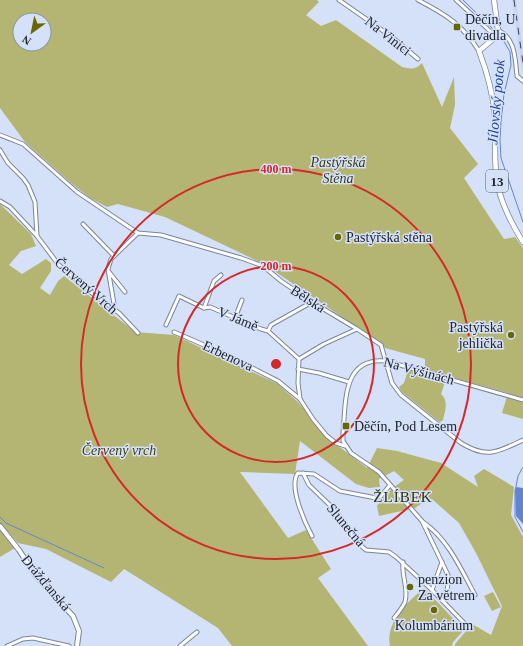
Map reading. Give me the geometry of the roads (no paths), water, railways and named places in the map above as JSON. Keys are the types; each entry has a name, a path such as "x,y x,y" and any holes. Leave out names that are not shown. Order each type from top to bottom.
{"main road":[{"path":"479,51 498,30 494,0"},
{"name":"13","path":"479,51 488,79 493,102 498,188 505,207 523,242"}],"street":[{"name":"Na Vinici","path":"339,0 392,37 418,59"},
{"path":"418,0 443,13 457,24 468,35 479,51"},
{"path":"456,0 494,35"},
{"path":"498,30 503,32 514,47 516,54 517,76 523,81"},
{"name":"Bělská","path":"0,136 23,144 77,192 138,233 162,235 263,266 281,281 312,302 381,345 392,383 401,394 470,448 479,452 489,453 500,451 523,440"},
{"path":"0,150 8,163 25,181 36,202 37,236"},
{"name":"Červený Vrch","path":"0,201 10,207 37,236 58,264 85,288 113,308 138,333"},
{"path":"83,224 114,256"},
{"path":"113,308 114,304 108,264 114,256 138,233"},
{"path":"108,271 125,292"},
{"path":"204,308 214,281 221,275"},
{"name":"V Jámě","path":"166,325 179,296 204,308 210,307 268,331 299,359"},
{"path":"235,318 242,300"},
{"path":"268,331 271,325 312,302"},
{"path":"345,446 336,443 327,436 313,419 300,399 298,383 299,359 324,344 357,329"},
{"name":"Erbenova","path":"174,332 227,355 278,381 300,399"},
{"name":"Na Výšinách","path":"349,382 355,371 365,363 386,361 523,400"},
{"path":"298,369 320,373 349,382 343,433 343,441 345,446 355,457 379,472 422,521 448,574 448,589 443,601"},
{"path":"312,536 299,509 295,476 298,473 314,474 340,491 376,498 381,496 391,486"},
{"name":"Slunečná","path":"303,473 303,476 310,485 336,511 359,544 366,550 389,552 403,562 469,628"},
{"path":"422,521 434,529 443,539 475,595"},
{"name":"Drážďanská","path":"0,526 19,550 36,576 73,616 79,631 77,646"},
{"path":"394,618 405,601 403,562"},
{"path":"432,590 442,562"},
{"path":"180,646 197,632"},
{"path":"7,646 23,639 33,638 69,646"}],"water":[{"path":"516,487 523,488 523,524 516,516"}],"waterway":[{"name":"Jílovský potok","path":"463,0 495,31"},
{"name":"Jílovský potok","path":"497,33 502,38 510,52 511,65 504,94 500,140 501,158 523,222"},
{"path":"516,487 518,476 523,467"},
{"path":"515,490 515,517 523,532"},
{"path":"0,517 6,523 104,568"}],"railway":[{"path":"514,0 523,63"}],"place":[{"name":"Děčín, U divadla","path":"457,27"},
{"name":"Pastýřská stěna","path":"338,237"},
{"name":"Pastýřská jehlička","path":"511,335"},
{"name":"Děčín, Pod Lesem","path":"346,426"},
{"name":"penzion Za větrem","path":"410,587"},
{"name":"Kolumbárium","path":"434,610"}],"district":[{"name":"ŽLÍBEK","path":"403,497"}],"park label":[{"name":"Pastýřská Stěna","path":"338,170"},
{"name":"Červený vrch","path":"119,450"}]}
